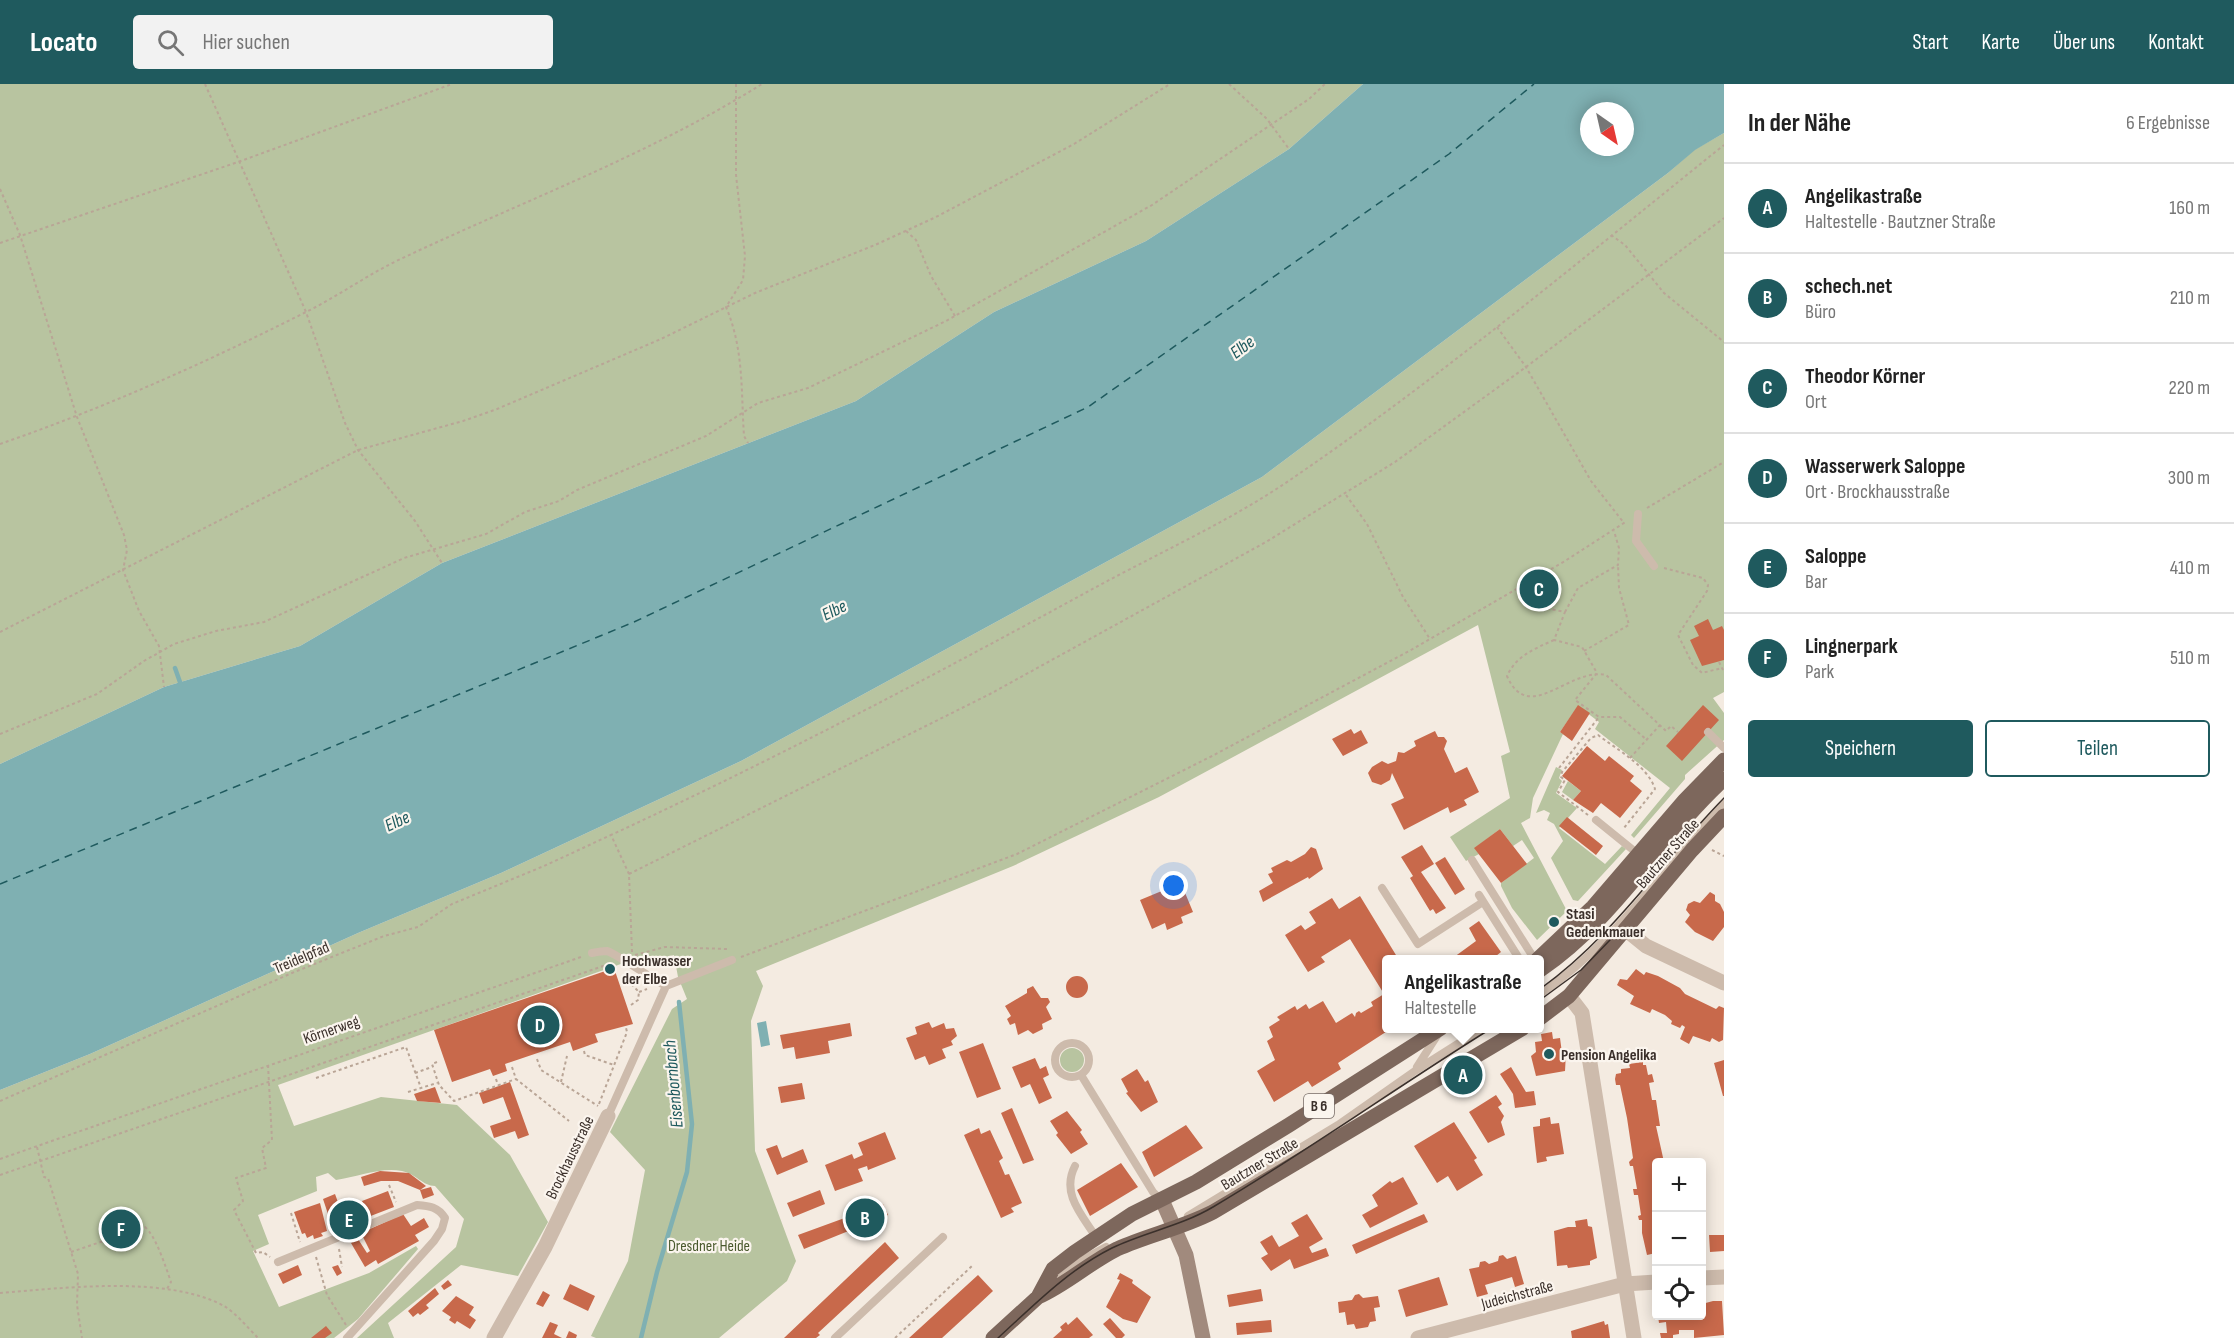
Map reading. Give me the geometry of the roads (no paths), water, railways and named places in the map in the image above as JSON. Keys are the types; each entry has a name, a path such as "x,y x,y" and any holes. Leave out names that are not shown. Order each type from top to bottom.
{"main road":[{"name":"Bautzner Straße","path":"1541,955 1593,907 1684,800 1724,760"},
{"path":"1544,967 1562,955 1608,913 1696,807 1724,780"},
{"name":"Bautzner Straße","path":"1544,1014 1569,996 1724,816"},
{"name":"Bautzner Straße","path":"1038,1297 1053,1269 1096,1237 1132,1214 1162,1200 1282,1130 1435,1033"},
{"name":"Bautzner Straße","path":"993,1338 1038,1297 1064,1285 1096,1261 1119,1249 1213,1212 1516,1033"},
{"path":"1162,1200 1186,1255 1203,1338"}],"street":[{"path":"1625,929 1646,946 1724,983"},
{"path":"1569,996 1582,1013 1634,1338"},
{"name":"Brockhausstraße","path":"494,1338 545,1247 600,1113"},
{"path":"1706,1278 1724,1277"},
{"name":"Judeichstraße","path":"1418,1338 1625,1284 1652,1282"}],"lane":[{"path":"1638,514 1636,541 1654,566"},
{"path":"1708,732 1722,746"},
{"path":"1562,979 1608,936 1724,804"},
{"path":"1596,820 1638,854"},
{"path":"1472,860 1533,955"},
{"path":"1382,888 1418,944 1481,898 1517,955"},
{"path":"1544,991 1581,970 1612,946"},
{"path":"592,953 609,951 621,957 631,967 666,986 732,960"},
{"name":"Brockhausstraße","path":"600,1113 666,986"},
{"path":"1415,1071 1439,1033"},
{"path":"1174,1226 1477,1033"},
{"path":"1079,1044 1087,1051 1090,1062 1081,1075 1070,1077 1059,1072 1055,1060 1063,1046 1079,1044"},
{"path":"1081,1075 1118,1139 1153,1192 1162,1200"},
{"path":"1345,1134 1368,1104"},
{"path":"1075,1166 1068,1178 1070,1193 1096,1237"},
{"path":"278,1262 417,1205 436,1208 445,1218 442,1229 349,1335"},
{"path":"835,1338 943,1237"}],"water":[{"name":"Elbe","path":"1363,84 1724,84 1724,133 1695,150 1668,173 1262,477 741,761 501,873 358,933 90,1054 0,1090 0,764 164,687 300,646 442,563 856,401 994,312 1146,241 1289,149"},
{"path":"766,1021 770,1045 761,1047 757,1023"}],"waterway":[{"path":"175,668 181,685"},
{"name":"Eisenbornbach","path":"641,1338 657,1272 687,1172 692,1124 679,1002"}],"tram line":[{"path":"1544,986 1614,923 1724,798"},
{"path":"1544,997 1581,970 1610,940"},
{"path":"998,1338 1052,1289 1096,1257 1125,1242 1201,1214 1283,1164 1484,1033"}],"place":[{"name":"Theodor Körner","path":"1539,589"},
{"name":"Stasi Gedenkmauer","path":"1554,922"},
{"name":"Hochwasser der Elbe","path":"610,969"},
{"name":"Wasserwerk Saloppe","path":"540,1025"},
{"name":"Pension Angelika","path":"1549,1054"},
{"name":"Angelikastraße","path":"1463,1075"},
{"name":"schech.net","path":"865,1218"},
{"name":"Saloppe","path":"349,1220"},
{"name":"Lingnerpark","path":"121,1229"}],"park label":[{"name":"Dresdner Heide","path":"709,1245"}]}
